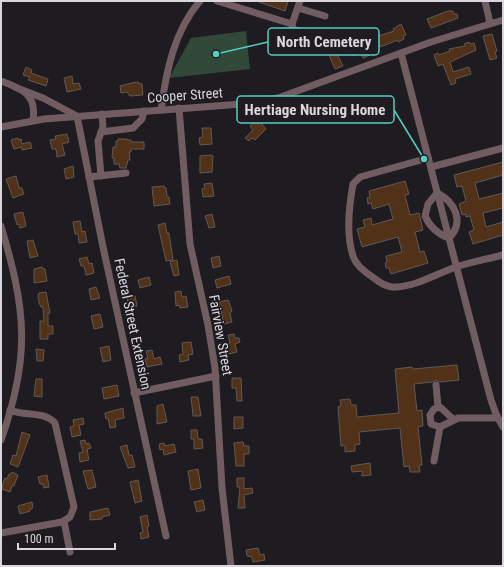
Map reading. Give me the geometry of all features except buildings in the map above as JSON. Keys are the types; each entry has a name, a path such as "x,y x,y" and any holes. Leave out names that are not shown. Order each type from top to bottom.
{"street":[{"path":"161,110 166,73 183,24 200,1"},
{"path":"217,1 292,24"},
{"path":"486,1 490,23"},
{"path":"311,34 292,29 292,24 299,5 325,16"},
{"name":"Cooper Street","path":"1,127 32,120 242,104 278,98 401,53 503,20"},
{"path":"401,53 498,418 503,427"},
{"path":"1,81 43,98 77,116"},
{"path":"17,88 33,102 32,120"},
{"name":"Fairview Street","path":"179,108 190,244 208,325 216,376 221,483 231,566"},
{"path":"101,132 133,128 142,119 144,111"},
{"path":"102,114 101,132 98,141 98,152 102,176"},
{"name":"Federal Street Extension","path":"77,116 134,393 166,536"},
{"path":"431,168 503,148"},
{"path":"428,158 360,177 353,184 350,215 353,258 370,276 391,287 427,280 457,267 503,255"},
{"path":"89,177 126,173"},
{"path":"437,193 446,197 452,204 457,214 454,233 449,238"},
{"path":"437,193 430,200 426,208 425,216 433,230 442,236 449,238"},
{"path":"1,226 17,283 22,326 21,366 1,440"},
{"path":"134,393 216,376"},
{"path":"436,385 438,407"},
{"path":"438,407 443,409 454,420"},
{"path":"438,407 431,413 430,420 433,425 440,428"},
{"path":"1,533 53,525 64,521 72,515 74,507 57,427 54,422 43,415 23,415 10,410"},
{"path":"434,461 440,428 454,420 470,417 498,418"},
{"path":"64,521 70,552"}],"green space":[{"path":"246,31 250,69 169,78 191,38"}],"place":[{"name":"North Cemetery","path":"216,54"},
{"name":"Hertiage Nursing Home","path":"424,159"}]}
